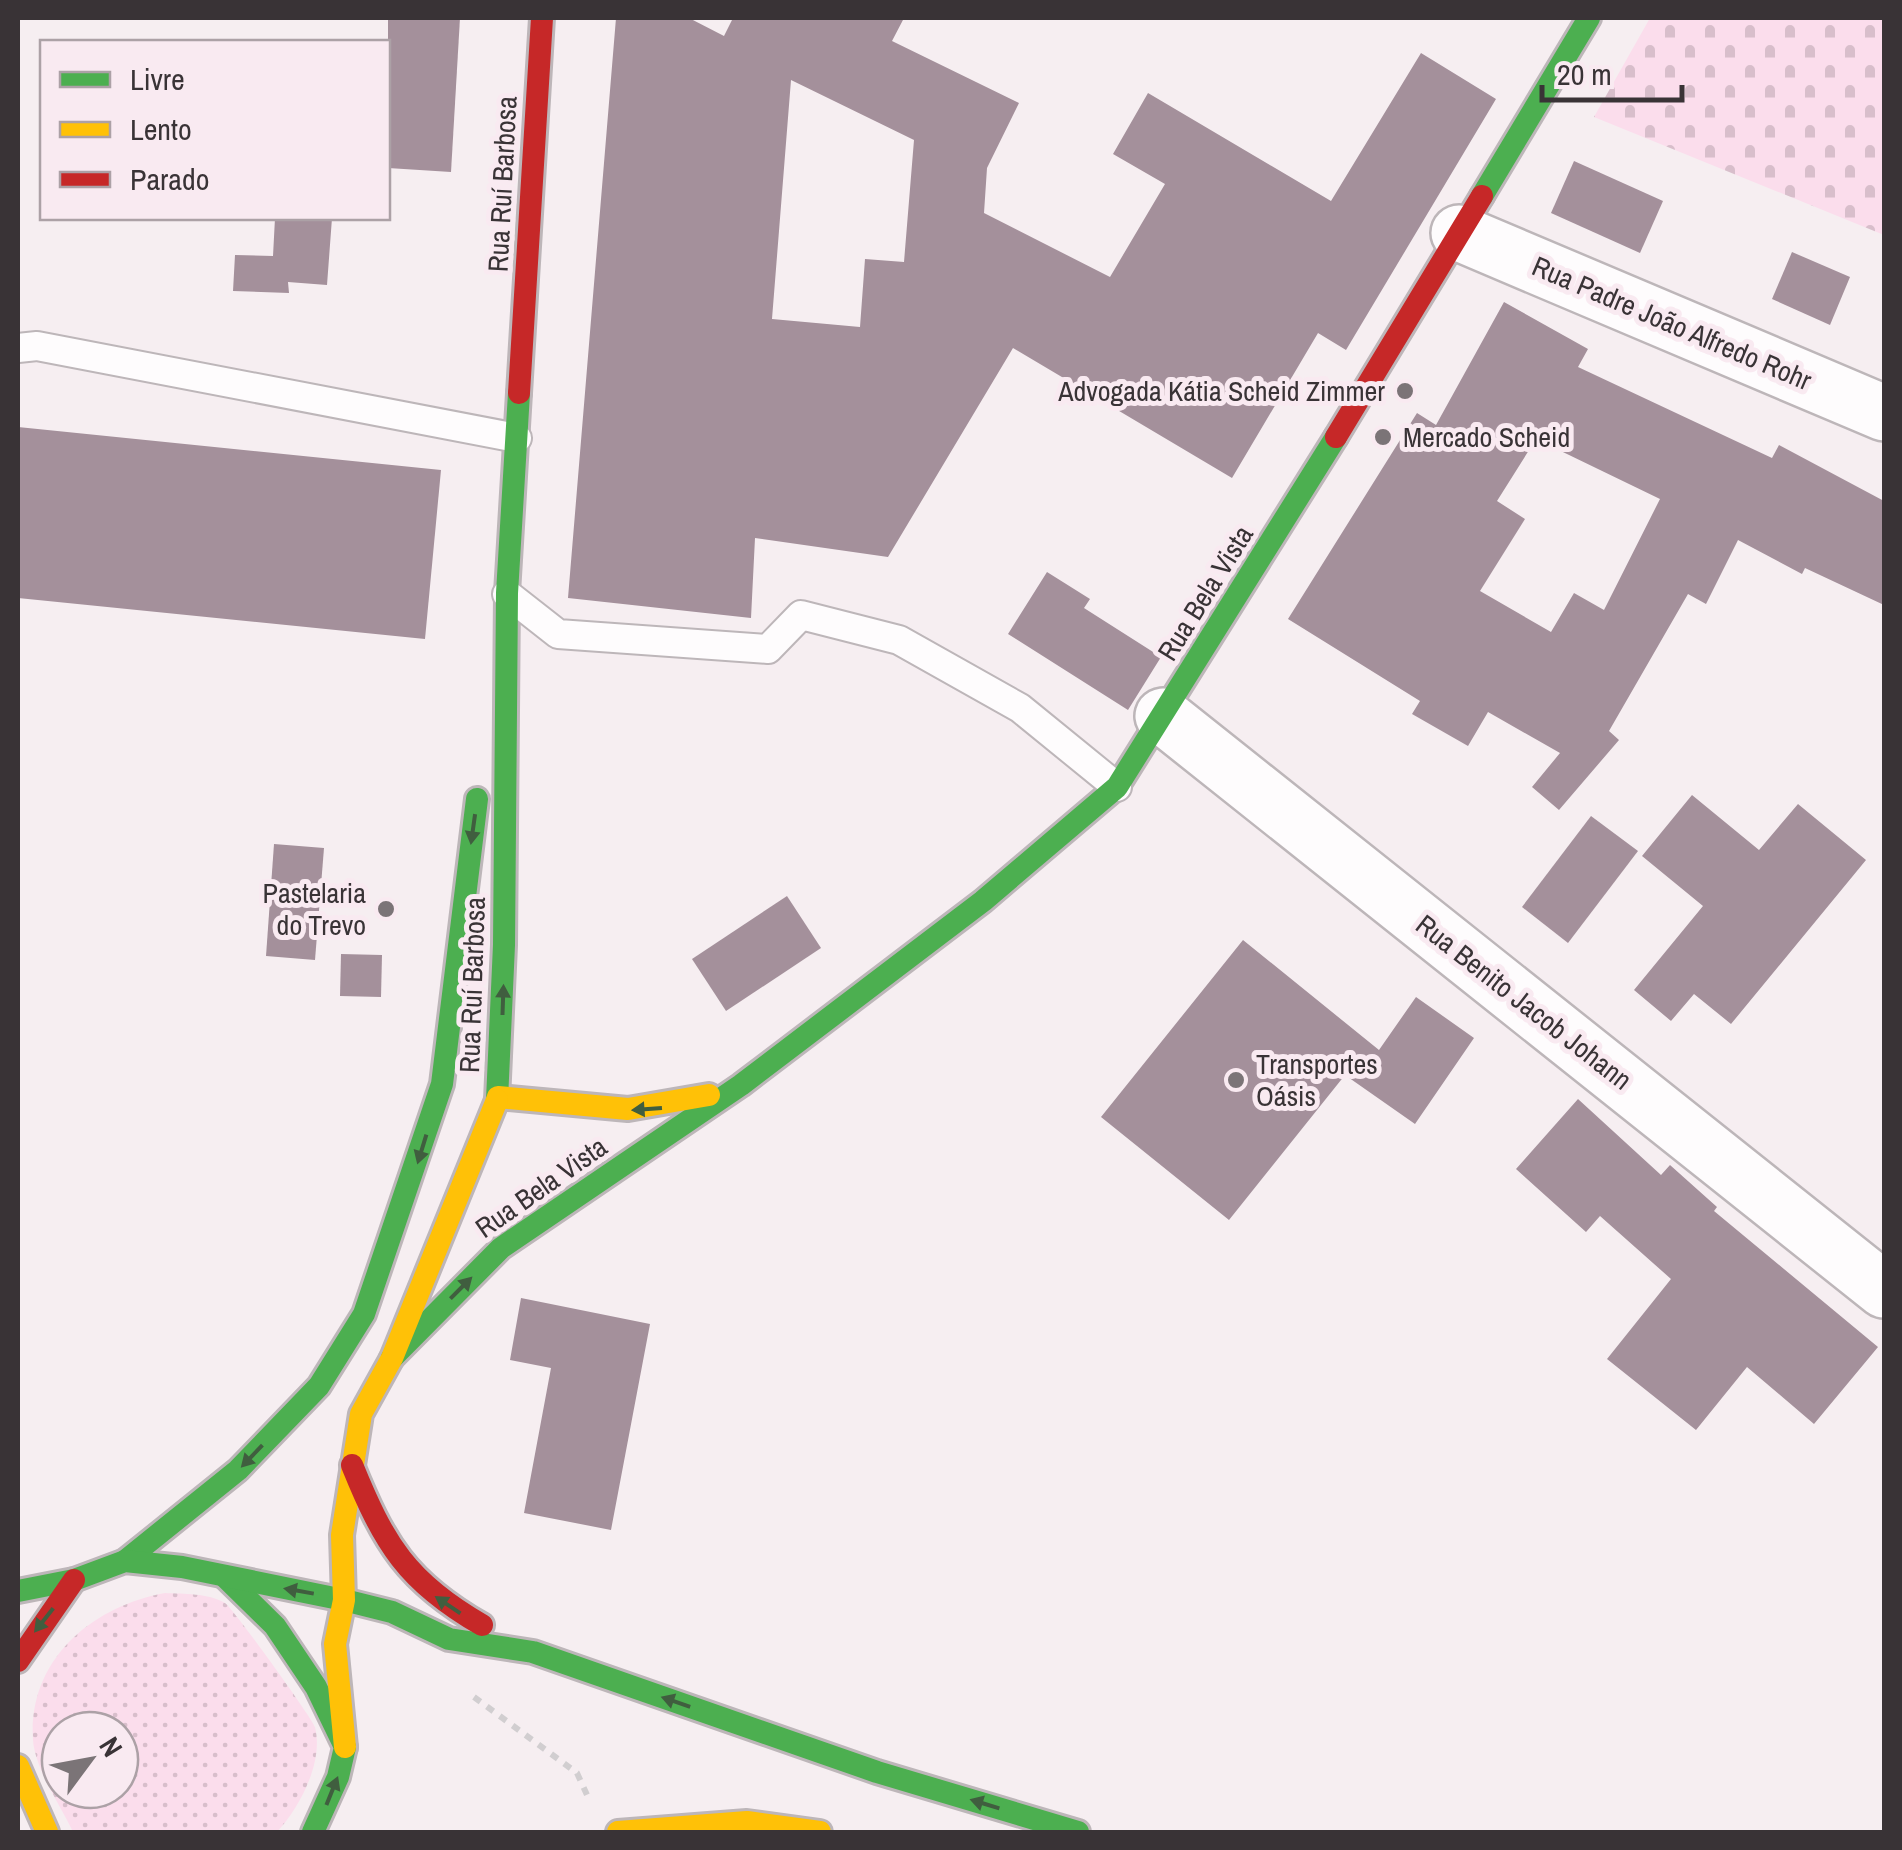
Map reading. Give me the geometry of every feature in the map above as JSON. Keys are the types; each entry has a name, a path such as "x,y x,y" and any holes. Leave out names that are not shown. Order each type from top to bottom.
{"main road":[{"name":"Rua Ruí Barbosa","path":"392,1358 498,1097 504,945 507,594 542,18"},
{"name":"Rua Bela Vista","path":"392,1358 501,1248 741,1086 983,901 1118,787 1589,18"},
{"name":"Rua Ruí Barbosa","path":"358,1324 442,1084 507,594"},
{"name":"Rua Bela Vista","path":"498,1097 586,1110 656,1110 741,1086"},
{"path":"18,1591 74,1580 124,1561 238,1470 319,1386 413,1246 460,1130 498,1097"},
{"path":"313,1832 338,1777 345,1747 335,1644 344,1600 342,1536 352,1464 362,1414 392,1358"},
{"path":"352,1464 398,1564 446,1606 533,1652 878,1772 1078,1832"},
{"path":"124,1561 344,1600 392,1612 449,1639 533,1652"},
{"path":"226,1578 291,1649 316,1687 345,1747"},
{"path":"18,1661 74,1580"},
{"path":"18,1766 34,1813 47,1832"},
{"path":"618,1832 749,1828 820,1832"}],"street":[{"name":"Rua Padre João Alfredo Rohr","path":"1459,233 1884,413"},
{"name":"Rua Benito Jacob Johann","path":"1163,716 1884,1290"}],"lane":[{"path":"18,348 37,346 517,438"},
{"path":"507,594 558,634 768,649 801,615 900,640 1020,708 1118,787"}],"path":[{"path":"449,1639 448,1678 578,1772 590,1802"}],"green space":[{"path":"1650,18 1884,18 1884,235 1594,117"},
{"path":"165,1593 204,1596 225,1603 256,1642 311,1720 317,1741 308,1784 277,1832 73,1832 61,1810 140,1810 140,1710 40,1710 40,1766 33,1740 34,1711 41,1685 54,1661 70,1641 113,1610"}],"building":[{"path":"388,18 460,18 451,172 390,168"},
{"path":"616,18 689,18 724,36 733,18 904,18 892,41 1019,103 987,168 984,213 1110,277 1165,184 1113,154 1148,93 1331,201 1421,53 1496,99 1346,350 1318,333 1232,478 1013,348 888,557 755,538 751,618 568,598","holes":["791,80 914,140 904,262 865,259 860,327 772,319"]},
{"path":"1574,161 1663,201 1640,253 1551,213"},
{"path":"275,220 332,220 327,285 288,282 289,293 233,291 235,255 273,256"},
{"path":"1792,252 1850,277 1830,325 1772,299"},
{"path":"1504,302 1588,349 1578,367 1772,458 1779,445 1884,501 1884,605 1805,568 1802,574 1738,540 1706,604 1688,594 1609,731 1619,740 1559,810 1532,787 1560,753 1488,712 1468,746 1412,714 1420,701 1288,619 1417,413 1436,425","holes":["1536,439 1660,499 1604,610 1574,593 1551,632 1480,591 1525,519 1497,501"]},
{"path":"18,427 441,470 425,639 18,598"},
{"path":"1047,572 1090,599 1084,608 1161,657 1128,710 1008,634"},
{"path":"1692,795 1759,850 1798,804 1866,860 1731,1024 1694,994 1671,1021 1634,990 1703,906 1642,856"},
{"path":"1591,816 1638,851 1568,943 1522,907"},
{"path":"274,844 324,848 315,960 266,956"},
{"path":"787,896 821,948 726,1011 692,959"},
{"name":"Transportes Oásis","path":"1243,940 1379,1050 1416,997 1474,1038 1415,1124 1345,1075 1229,1220 1101,1117"},
{"path":"341,954 382,955 381,997 340,996"},
{"path":"1578,1099 1661,1175 1670,1165 1717,1207 1714,1211 1878,1347 1814,1424 1747,1367 1696,1430 1607,1359 1671,1279 1600,1216 1586,1232 1516,1169"},
{"path":"521,1298 650,1324 611,1530 524,1513 551,1368 510,1360"}],"traffic: fast":[{"path":"1482,196 1589,18"},
{"path":"497,1100 504,945 507,593 519,393"},
{"path":"392,1358 501,1248 741,1085 983,901 1117,787 1336,437"},
{"path":"125,1561 238,1470 319,1386 364,1314 442,1084 477,799"},
{"path":"18,1591 74,1580 125,1561 182,1567 344,1600 392,1612 449,1639 533,1652 877,1772 1078,1832"},
{"path":"226,1578 275,1626 316,1687 345,1747 338,1777 313,1832"}],"traffic: slow":[{"path":"498,1097 628,1109 709,1095"},
{"path":"345,1747 335,1644 344,1600 342,1535 361,1414 392,1358 497,1100"},
{"path":"18,1766 47,1832"},
{"path":"618,1832 747,1822 820,1832"}],"traffic: jam":[{"path":"519,393 542,18"},
{"path":"1336,437 1482,196"},
{"path":"352,1465 375,1517 401,1558 435,1593 482,1625"},
{"path":"18,1661 74,1580"}],"place":[{"name":"Advogada Kátia Scheid Zimmer","path":"1405,391"},
{"name":"Mercado Scheid","path":"1383,437"},
{"name":"Pastelaria do Trevo","path":"386,909"},
{"name":"Transportes Oásis","path":"1236,1080"}]}
